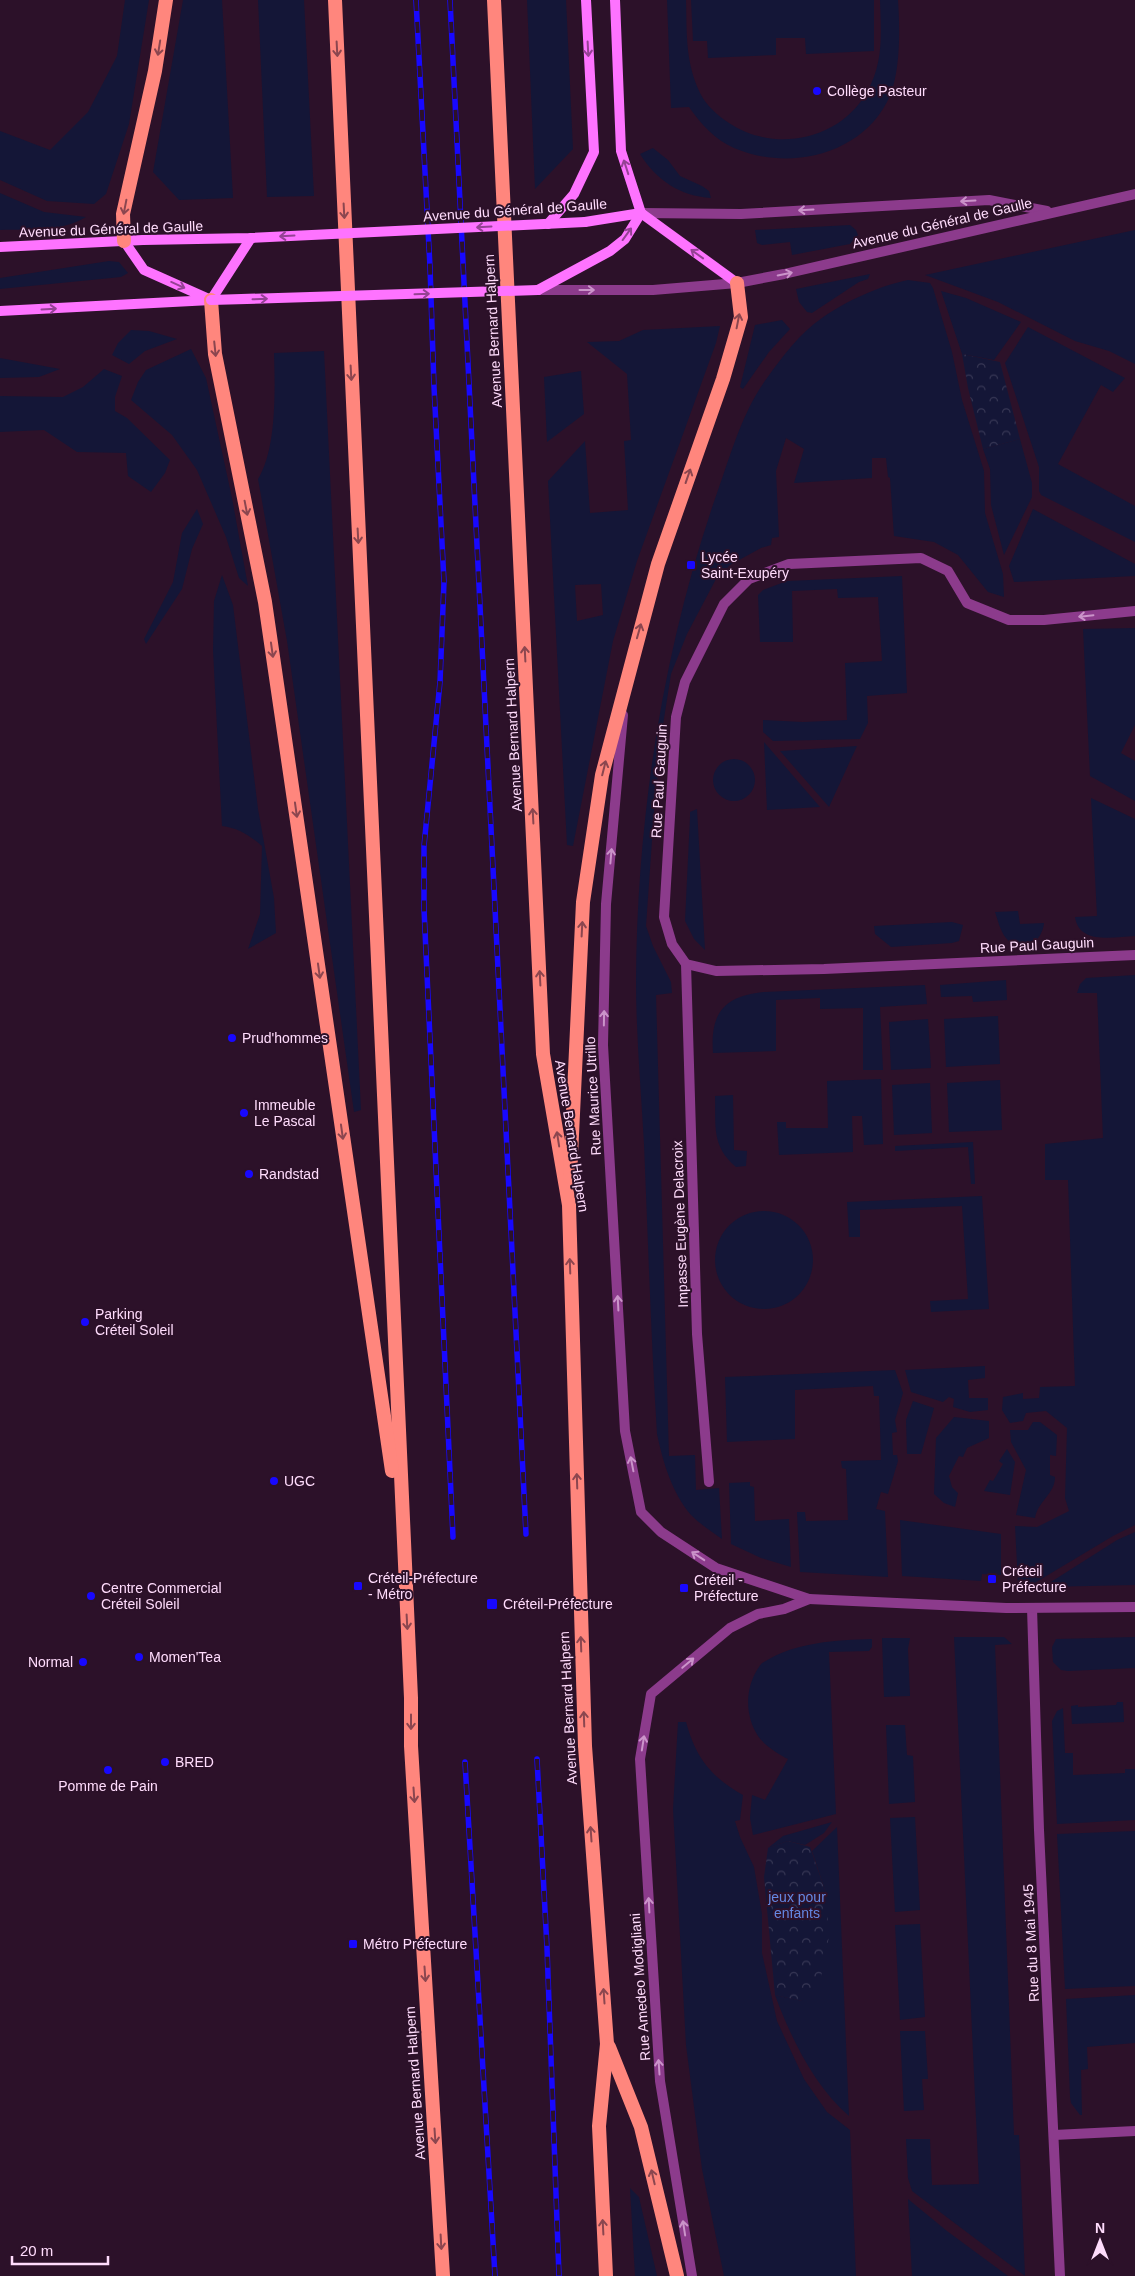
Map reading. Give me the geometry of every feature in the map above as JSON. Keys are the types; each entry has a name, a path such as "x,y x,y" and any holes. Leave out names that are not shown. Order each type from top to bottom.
{"highway":[{"path":"124,241 124,214 155,71 166,0"},
{"name":"Avenue Bernard Halpern","path":"335,0 402,1538 411,1698 411,1746 443,2276"},
{"name":"Avenue Bernard Halpern","path":"494,0 543,1054 568,1205 585,1746 608,2044 599,2126 606,2276"},
{"path":"568,1205 583,902 602,775 626,678 658,564 723,379 741,316 737,283"},
{"path":"211,300 215,354 265,602 402,1538"},
{"path":"608,2044 641,2127 677,2276"}],"main road":[{"path":"548,224 574,194 594,152 586,0"},
{"path":"614,0 621,151 641,213 737,283"},
{"name":"Avenue du Général de Gaulle","path":"0,248 143,240 251,238 585,222 641,213"},
{"path":"538,290 610,251 625,239 641,213"},
{"path":"124,241 144,270 211,300 251,238"},
{"name":"Avenue du Général de Gaulle","path":"0,311 211,300 538,290"}],"street":[{"path":"1050,212 1135,194"},
{"name":"Avenue du Général de Gaulle","path":"641,213 741,214 990,200 1050,212"},
{"name":"Avenue du Général de Gaulle","path":"538,290 653,290 737,283 828,264 1050,212"},
{"name":"Rue Paul Gauguin","path":"1135,612 1044,620 1009,620 967,603 948,571 922,558 789,564 749,578 724,604 685,682 676,717 664,916 672,944 686,964 716,971 814,969 1135,955"},
{"name":"Rue Maurice Utrillo","path":"626,678 606,904 603,1045 625,1431 641,1512 661,1532 716,1568 808,1599"},
{"name":"Impasse Eugène Delacroix","path":"686,964 697,1334 709,1482"},
{"path":"808,1599 1032,1608 1135,1607"},
{"name":"Rue Amedeo Modigliani","path":"692,2276 660,2081 640,1759 651,1694 730,1628 758,1614 784,1609 808,1599"},
{"name":"Rue du 8 Mai 1945","path":"1032,1608 1060,2276"},
{"path":"1054,2135 1135,2131"}],"green space":[{"path":"125,0 149,0 129,124 106,194 94,204 47,201 0,180 0,131 50,150 88,112 117,56"},
{"path":"183,0 222,0 233,198 179,200 153,172"},
{"path":"258,0 304,0 314,196 267,197"},
{"path":"527,0 566,0 573,149 535,189"},
{"path":"667,0 686,0 689,58 695,81 702,97 725,120 747,132 766,138 804,137 823,131 840,122 855,109 867,92 879,58 880,0 898,0 899,38 897,66 892,91 875,120 859,135 840,146 820,154 798,158 776,158 755,155 734,148 727,145 708,130 689,107 671,108"},
{"path":"691,0 874,0 874,51 806,54 805,38 776,38 776,55 708,58 707,41 693,41"},
{"path":"653,148 668,160 680,176 709,191 711,198 689,194 661,179 653,172 640,154"},
{"path":"0,193 44,212 86,217 77,222 56,227 0,230"},
{"path":"850,225 856,230 858,235 850,244 792,255 790,242 762,245 757,243 755,230"},
{"path":"1135,230 1135,364 1109,351 1075,341 998,302 925,275"},
{"path":"109,261 119,262 128,273 121,277 0,289 0,278"},
{"path":"870,274 868,279 859,282 812,313 807,312 799,302 796,289"},
{"path":"908,280 930,283 933,288 952,352 962,400 984,471 985,513 1003,574 1004,597 988,592 958,555 934,542 894,536 890,478 888,477 886,458 872,458 872,478 794,483 804,449 786,438 776,471 779,537 772,538 771,545 761,548 730,565 716,579 687,634 671,674 663,725 654,812 646,926 653,946 671,982 672,993 656,995 669,1456 695,1455 696,1490 719,1488 722,1539 702,1525 684,1506 673,1487 665,1466 657,1434 636,981 641,857 657,733 668,672 698,552 732,448 758,391 785,354 814,324 841,306 863,295"},
{"path":"941,291 966,298 1021,322 994,360 962,354"},
{"path":"782,320 790,329 769,352 743,389 740,387 755,325"},
{"path":"720,326 716,343 637,561 613,641 573,846 567,845 548,481 585,441 590,513 628,510 624,441 631,440 627,374 587,342 619,341 643,330","holes":["601,584 603,615 577,621 575,585"]},
{"path":"1028,327 1125,378 1113,392 1101,385 1058,464 1135,506 1135,542 1041,495 1039,491 1039,467 1005,363"},
{"path":"131,330 149,331 177,339 145,351 129,364 112,355 118,343"},
{"path":"191,349 206,378 232,498 248,586 239,578 226,537 197,470 172,435 131,400 138,382 146,370"},
{"path":"324,351 361,1110 354,1112 287,641 258,479 269,451 272,435 274,418 274,353"},
{"path":"962,354 1000,362 1020,439 983,449"},
{"path":"0,358 60,369 39,377 0,378"},
{"path":"104,369 122,376 115,397 115,411 127,418 170,460 165,473 151,492 128,476 126,453 77,452 44,430 0,432 0,396 63,397 83,387"},
{"path":"581,371 584,414 547,442 544,377"},
{"path":"1020,439 1032,483 1032,497 1004,555 991,505 990,469 983,449"},
{"path":"197,509 203,524 192,549 182,589 146,644 144,639 173,582 182,533"},
{"path":"1033,509 1135,564 1135,576 1014,582 1009,566"},
{"path":"222,575 233,605 258,809 274,898 276,933 248,949 260,914 262,846 233,828 222,826 213,650 214,601"},
{"path":"902,576 907,693 867,696 868,723 860,739 773,741 763,732 763,720 803,722 847,720 845,663 882,661 878,597 838,598 837,589 792,591 793,642 760,642 758,595 763,590 787,581"},
{"path":"1135,628 1135,725 1121,753 1135,761 1135,801 1090,776 1083,629"},
{"path":"764,742 820,807 767,810"},
{"path":"857,746 829,807 780,751"},
{"path":"730,759 738,759 749,765 755,780 749,795 738,801 730,801 719,795 713,784 713,776 719,765"},
{"path":"1091,798 1135,819 1135,936 1108,938 1090,936 1078,926 1075,917 1097,916"},
{"path":"697,809 705,950 694,939 685,921 690,812"},
{"path":"1018,911 1020,924 1044,923 1035,942 1024,947 1012,944 1006,938 995,912"},
{"path":"952,922 963,925 959,941 891,947 875,934 874,926"},
{"path":"1135,975 1135,1525 1033,1584 1018,1584 1015,1526 1037,1527 1069,1511 1065,1498 1067,1428 1046,1411 1026,1413 1023,1421 1010,1423 1002,1410 1003,1397 1023,1393 1023,1399 1039,1398 1040,1387 1075,1386 1068,1180 1045,1180 1045,1144 1103,1138 1097,993 1077,993 1080,984 1086,978"},
{"path":"1006,980 1007,1000 973,1002 972,996 941,997 940,985"},
{"path":"925,985 927,1004 880,1007 883,1070 863,1070 863,1008 820,1009 820,998 776,1000 776,1051 713,1053 714,1027 722,1009 729,1003 750,994"},
{"path":"998,1016 1000,1064 946,1067 944,1019"},
{"path":"928,1019 931,1068 891,1070 889,1022"},
{"path":"881,1079 883,1144 864,1145 862,1116 852,1116 853,1152 779,1155 777,1122 786,1122 786,1128 828,1128 827,1081"},
{"path":"1000,1080 1002,1130 949,1132 947,1083"},
{"path":"930,1083 932,1133 894,1135 892,1085"},
{"path":"733,1095 734,1150 747,1151 746,1166 736,1167 728,1159 722,1151 716,1134 715,1096"},
{"path":"973,1142 975,1184 971,1184 968,1147 895,1151 895,1146"},
{"path":"982,1196 989,1309 931,1312 930,1301 968,1299 962,1206 860,1210 860,1237 849,1237 847,1202"},
{"path":"764,1211 783,1215 799,1225 809,1241 813,1260 809,1279 799,1295 783,1305 764,1309 745,1305 729,1295 719,1279 715,1260 719,1241 729,1225 745,1215"},
{"path":"985,1366 985,1378 968,1380 969,1398 988,1398 988,1410 970,1412 953,1407 954,1399 949,1397 943,1402 911,1392 905,1370"},
{"path":"895,1370 903,1393 895,1420 897,1432 892,1433 893,1455 897,1455 898,1461 888,1494 881,1492 876,1509 885,1511 888,1577 800,1572 797,1512 805,1512 806,1521 848,1520 846,1469 842,1468 841,1461 881,1460 879,1396 874,1396 873,1386 795,1390 795,1439 727,1442 725,1377"},
{"path":"913,1401 934,1408 921,1454 907,1454 906,1420"},
{"path":"954,1417 989,1421 989,1438 967,1448 963,1457 959,1456 949,1476 952,1487 958,1493 955,1507 944,1503 934,1494 936,1438"},
{"path":"1033,1422 1040,1422 1057,1435 1056,1456 1050,1455 1050,1475 1055,1477 1054,1483 1039,1507 1035,1518 1016,1515 1026,1470 1011,1442 1010,1430 1028,1430"},
{"path":"1007,1449 1015,1462 1010,1495 984,1491 990,1480 993,1481 1003,1464 999,1461"},
{"path":"750,1482 750,1486 754,1487 755,1521 789,1519 791,1567 761,1558 731,1544 729,1483"},
{"path":"900,1520 1001,1534 1001,1575 982,1574 981,1581 902,1576"},
{"path":"1135,1532 1135,1585 1043,1587 1117,1540"},
{"path":"954,1637 1004,1637 1012,1644 995,1645 1014,2135 1019,2135 1025,2276 912,2191 908,2178 906,2139 930,2139 932,2185 979,2184"},
{"path":"1135,1637 1135,1668 1068,1671 1061,1670 1053,1662 1052,1647 1056,1639"},
{"path":"882,1638 910,1638 908,1649 910,1696 884,1697"},
{"path":"872,1639 872,1647 869,1651 829,1652 836,1814 753,1835 750,1818 752,1795 765,1800 788,1759 771,1749 758,1736 751,1720 748,1703 749,1694 750,1686 757,1670 762,1663 776,1655 803,1646 830,1641"},
{"path":"1117,1702 1123,1702 1124,1722 1072,1724 1071,1706 1116,1705"},
{"path":"1063,1708 1065,1753 1073,1753 1073,1775 1125,1773 1125,1769 1135,1769 1135,1820 1057,1824 1052,1721 1057,1711"},
{"path":"678,1722 686,1722 695,1746 706,1765 722,1781 743,1795 740,1820 735,1821 754,1867 762,1914 762,1953 777,2021 804,2079 827,2112 850,2130 856,2276 724,2276 702,2169 686,2045 673,1809"},
{"path":"886,1725 905,1725 907,1755 913,1756 915,1802 889,1804"},
{"path":"915,1817 920,1910 895,1912 890,1818"},
{"path":"832,1822 824,1833 805,1845 788,1841 768,1848 783,1836"},
{"path":"837,1827 849,2116 836,2104 814,2076 788,2028 775,1995 802,2001 826,1893 812,1851"},
{"path":"1135,1831 1135,1986 1065,1989 1057,1834"},
{"name":"jeux pour enfants","path":"788,1841 810,1847 826,1893 829,1937 819,1987 802,2001 775,1995 764,1877 768,1848"},
{"path":"920,1924 925,2017 900,2020 895,1925"},
{"path":"1135,1995 1135,2043 1087,2047 1088,2069 1081,2070 1082,2115 1080,2115 1071,2103 1070,2097 1066,1999"},
{"path":"900,2031 925,2031 928,2079 922,2079 924,2110 904,2111"},
{"path":"630,2188 639,2197 657,2276 635,2276"},
{"path":"908,2199 947,2231 1008,2276 912,2276"}],"railway":[{"path":"416,0 444,582 440,682 424,846 424,909 453,1537"},
{"path":"450,0 526,1534"},
{"path":"537,1759 547,1948 559,2276"},
{"path":"465,1762 495,2276"}],"place":[{"name":"Collège Pasteur","path":"817,91"},
{"name":"Lycée Saint-Exupéry","path":"691,565"},
{"name":"Prud'hommes","path":"232,1038"},
{"name":"Immeuble Le Pascal","path":"244,1113"},
{"name":"Randstad","path":"249,1174"},
{"name":"Parking Créteil Soleil","path":"85,1322"},
{"name":"UGC","path":"274,1481"},
{"name":"Créteil Préfecture","path":"992,1579"},
{"name":"Créteil-Préfecture - Métro","path":"358,1586"},
{"name":"Créteil - Préfecture","path":"684,1588"},
{"name":"Centre Commercial Créteil Soleil","path":"91,1596"},
{"name":"Créteil-Préfecture","path":"492,1604"},
{"name":"Momen'Tea","path":"139,1657"},
{"name":"Normal","path":"83,1662"},
{"name":"BRED","path":"165,1762"},
{"name":"Pomme de Pain","path":"108,1770"},
{"name":"Métro Préfecture","path":"353,1944"}]}
